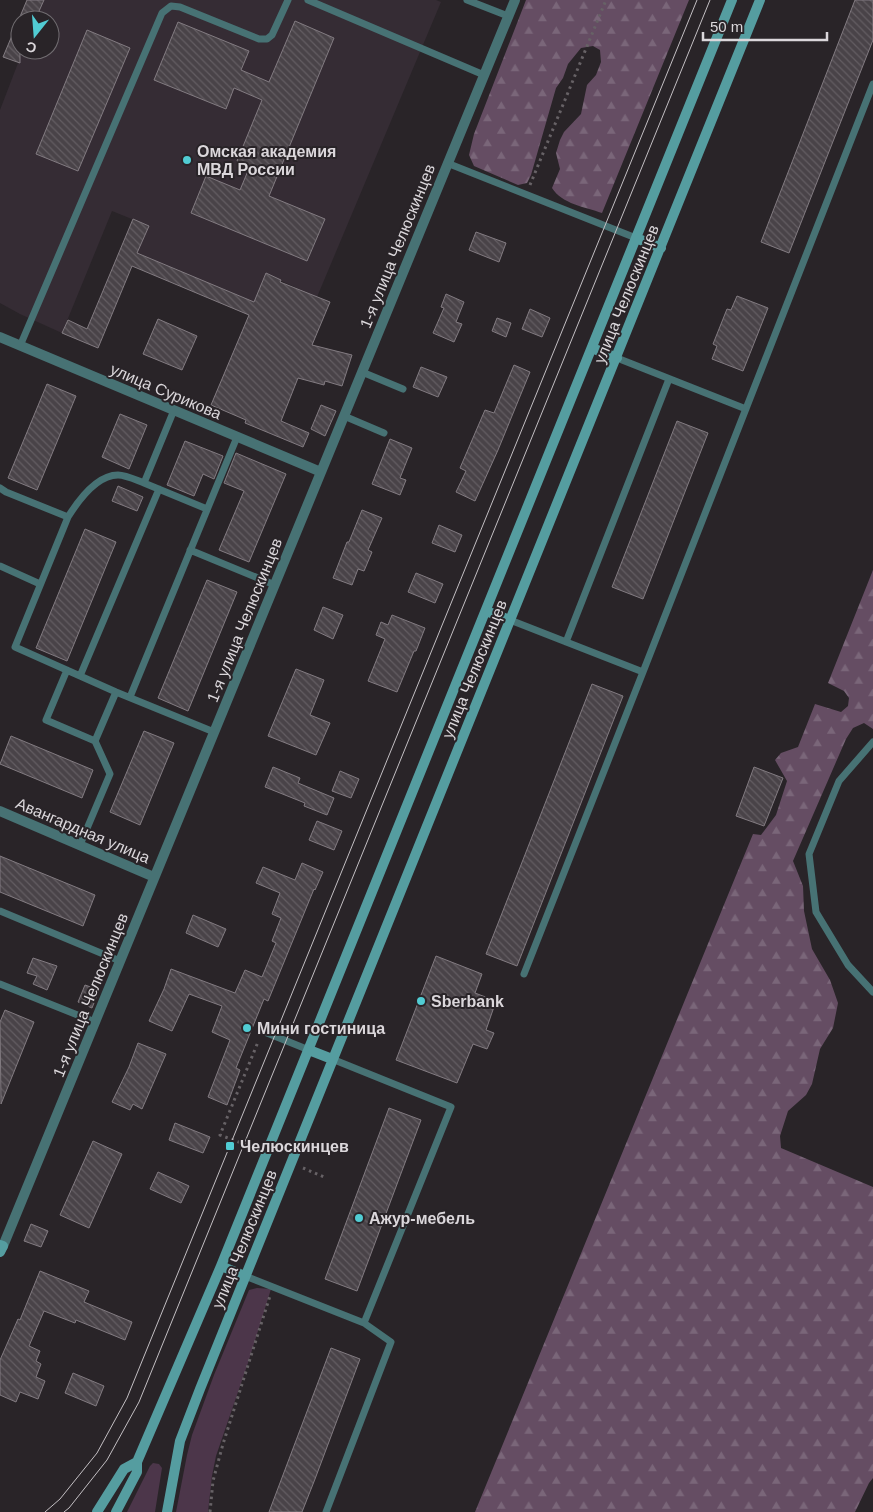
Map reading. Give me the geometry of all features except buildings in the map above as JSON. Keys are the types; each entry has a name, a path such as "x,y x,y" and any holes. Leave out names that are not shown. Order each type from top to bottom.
{"main road":[{"name":"улица Челюскинцев","path":"116,1512 137,1472 137,1462 191,1338 309,1050 732,0"},
{"name":"улица Челюскинцев","path":"167,1512 180,1441 215,1349 617,358 760,0"},
{"path":"636,238 661,248"},
{"path":"592,348 617,358"},
{"path":"486,611 510,620"},
{"path":"309,1050 332,1059"},
{"path":"221,1266 245,1276"},
{"path":"97,1512 124,1469 137,1462"}],"street":[{"name":"1-я улица Челюскинцев","path":"1,1248 515,0"},
{"name":"улица Сурикова","path":"0,337 321,472"},
{"name":"Авангардная улица","path":"0,811 154,877"}],"lane":[{"path":"20,346 162,13 171,6 180,7 259,39 267,39 272,35 288,0"},
{"path":"308,0 484,75"},
{"path":"467,0 508,16"},
{"path":"524,974 873,84"},
{"path":"448,163 636,238"},
{"path":"617,358 746,409"},
{"path":"362,372 403,388"},
{"path":"566,642 669,379"},
{"path":"144,483 174,410"},
{"path":"344,416 384,432"},
{"path":"130,698 237,437"},
{"path":"208,509 120,475 108,477 96,484 84,495 68,517 15,647 130,698 214,732"},
{"path":"0,488 68,517"},
{"path":"80,676 159,489"},
{"path":"190,550 275,584"},
{"path":"0,566 40,584"},
{"path":"510,620 643,672"},
{"path":"67,670 46,720 95,741 110,774 80,845"},
{"path":"95,741 116,692"},
{"path":"873,742 839,781 809,854 816,912 848,965 873,992"},
{"path":"0,911 120,961"},
{"path":"0,984 95,1022"},
{"path":"262,1031 309,1050"},
{"path":"332,1059 451,1107 364,1323"},
{"path":"245,1276 364,1323 391,1342 326,1512"}],"path":[{"path":"526,195 606,0"},
{"path":"252,1148 220,1135 262,1031"},
{"path":"303,1168 324,1177"},
{"path":"210,1512 213,1481 223,1444 273,1287"}],"shaded area":[{"name":"Омская академия МВД России","path":"44,0 436,0 441,2 317,297 266,274 254,302 137,253 149,226 112,211 62,333 0,303 0,110 19,60 60,60 60,10 40,10"},
{"path":"257,1288 271,1289 216,1456 208,1512 176,1512 192,1435 249,1290"},
{"path":"153,1463 159,1464 162,1468 155,1512 127,1512 150,1466"}],"green space":[{"path":"526,0 689,0 602,213 581,207 562,198 552,188 560,169 556,153 560,140 564,132 581,114 587,85 596,75 601,62 600,50 593,46 581,48 568,64 563,78 556,88 527,183 518,185 474,166 469,155 474,134"},
{"path":"873,570 873,729 864,723 853,728 846,739 793,861 803,886 804,911 812,949 830,980 838,1003 833,1028 820,1049 812,1084 806,1095 788,1111 780,1136 781,1148 873,1187 873,1478 855,1512 475,1512 753,834 761,835 776,815 787,781 775,760 781,753 798,747 815,704 841,712 848,706 849,698 844,691 828,683"}],"tram line":[{"path":"45,1512 60,1499 97,1453 127,1398 697,0"},
{"path":"64,1512 107,1460 139,1402 710,0"}],"place":[{"name":"Омская академия МВД России","path":"187,160"},
{"name":"Sberbank","path":"421,1001"},
{"name":"Мини гостиница","path":"247,1028"},
{"name":"Челюскинцев","path":"230,1146"},
{"name":"Ажур-мебель","path":"359,1218"}]}
